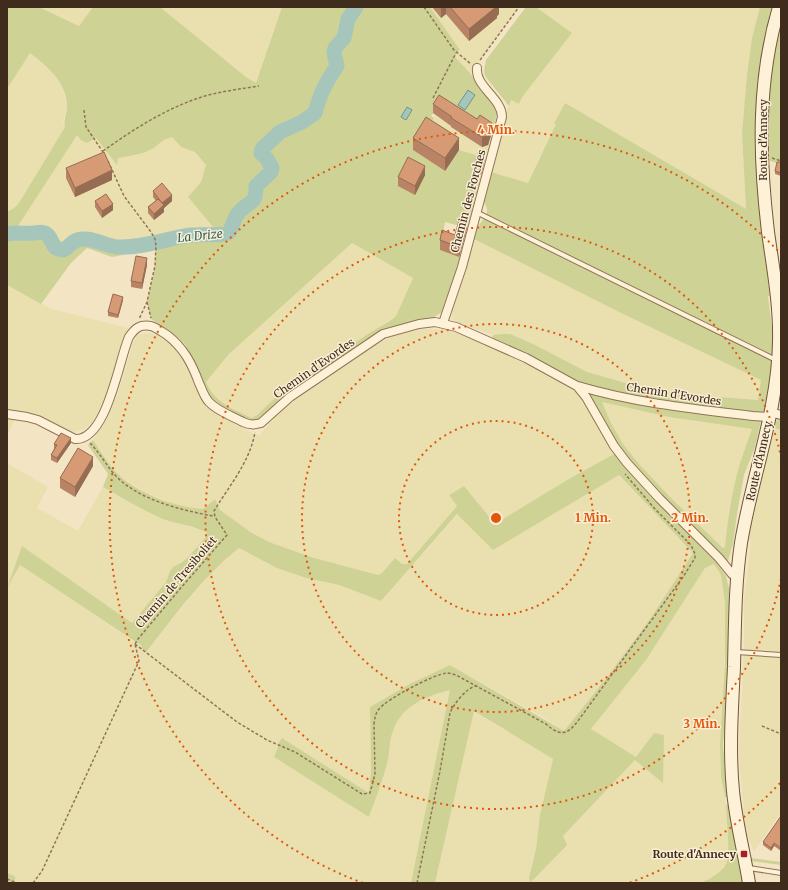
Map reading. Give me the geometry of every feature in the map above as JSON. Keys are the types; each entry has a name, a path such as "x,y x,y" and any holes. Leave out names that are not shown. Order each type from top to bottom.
{"main road":[{"name":"Route d'Annecy","path":"749,883 736,813 732,771 734,652 737,578 743,535 773,414 774,391 779,362 780,329 766,211 761,146 762,102 765,73 772,30 779,7"}],"street":[{"name":"Chemin des Forches","path":"443,323 462,268 502,114 498,104 478,77 477,68"},
{"name":"Chemin d'Evordes","path":"256,424 261,423 278,407 309,384 383,334 419,324 435,322 443,323 489,341 520,355 577,386 660,405 753,416 773,414"},
{"path":"7,414 38,420 75,438 80,439 85,437 92,432 109,402 126,345 134,330 142,326 156,328 176,342 186,354 203,393 212,406 243,422 248,424 256,424"},
{"name":"Chemin d'Evordes","path":"577,386 586,397 614,446 627,463 658,498 737,578"}],"lane":[{"path":"476,212 779,362"},
{"path":"734,652 781,654"},
{"path":"746,868 781,873"}],"path":[{"path":"424,7 456,53 477,68 479,62 519,7"},
{"path":"433,98 456,53"},
{"path":"103,151 122,137 172,109 221,92 259,86"},
{"path":"84,110 86,127 103,151 124,196 151,232 155,240 155,266 147,302 134,330"},
{"path":"147,302 149,313 156,328"},
{"path":"85,437 115,475 131,488 175,508 214,516 217,507 246,460 255,435 256,424"},
{"path":"135,644 237,722 268,740 286,747 312,762 356,792 362,794 370,793 375,774 374,717 380,708 428,679 446,673 456,675 546,724 553,731 559,733 568,731 583,714 693,563 695,554 691,545 655,509 624,473 624,468 627,463"},
{"name":"Chemin de Tresiboliet","path":"135,644 179,590 227,535 214,516"},
{"path":"33,883 42,871 139,662 135,644"},
{"path":"417,883 440,771 450,713 458,699 472,687 476,686"},
{"path":"762,726 781,734"},
{"path":"7,879 17,883"}],"shaded area":[{"path":"39,7 93,7 79,26"},
{"path":"160,7 282,7 256,83 246,77"},
{"path":"430,7 519,7 479,62 477,68 470,73 455,57 456,53 460,51"},
{"path":"536,7 760,7 752,38 747,74 742,133 746,210 565,103 554,122 556,124 528,183 491,172 485,158 459,150 426,129 436,116 483,147 488,145 492,132 509,106 510,99 520,104 523,96 572,33"},
{"path":"30,52 51,70 63,87 67,107 63,122 65,127 19,203 7,212 7,89"},
{"path":"77,134 96,138 117,164 117,158 139,155 154,147 165,138 172,137 181,147 195,152 206,165 201,182 188,197 213,227 207,230 196,230 150,241 123,245 113,244 100,238 84,234 62,242 46,227 18,226"},
{"path":"474,239 619,312 762,380 758,400 667,392 599,377 517,337 502,334 493,335 459,323 452,319 452,312 466,272"},
{"path":"352,243 413,278 396,316 300,379 252,418 222,403 210,391 206,382 229,354"},
{"path":"7,285 52,309 128,328 106,396 90,425 84,429 75,432 69,431 45,418 7,409"},
{"path":"425,329 448,330 488,346 561,380 578,394 586,404 614,454 567,480 495,525 463,486 449,495 457,506 407,564 402,564 395,558 382,573 378,575 311,557 269,542 252,533 220,510 215,499 202,509 192,508 177,505 145,492 120,476 110,465 93,440 109,414 118,393 133,342 139,334 151,333 159,335 168,341 184,359 199,397 206,406 255,435 260,435 275,417 287,406 375,345 396,335"},
{"path":"602,402 669,417 753,429 743,454 735,481 729,510 725,547 723,548 673,500 639,464 623,444 611,423"},
{"path":"7,418 15,418 7,436"},
{"path":"774,428 781,430 781,813 754,851 749,840 745,823 739,747 744,649 744,600 751,541 748,539"},
{"path":"7,463 48,487 37,508 78,531 103,487 142,509 165,519 207,533 206,537 188,557 173,567 166,582 132,623 22,546 8,586 20,565 142,647 141,648 146,652 207,577 239,548 277,568 306,578 339,585 381,601 458,514 493,550 618,475 693,553 650,619 608,676 564,731 543,717 450,665 370,707 371,769 369,791 367,793 283,738 278,744 277,752 369,817 387,764 392,732 397,720 403,712 414,704 435,693 451,690 411,883 17,883 15,882 15,876 7,873"},
{"path":"714,564 721,575 725,603 726,627 720,756 721,777 726,805 729,852 727,863 719,872 701,883 435,883 473,711 553,759 540,815 536,849 529,878 563,836 635,760 663,782 654,733 636,757 591,729 646,659 705,568"}],"green space":[{"path":"7,7 39,7 79,26 93,7 160,7 246,77 256,83 282,7 430,7 460,50 456,53 455,57 470,73 498,111 492,132 439,105 431,116 434,118 413,150 445,171 459,150 479,156 474,173 481,175 467,228 445,222 440,250 460,257 442,312 434,317 384,329 373,335 283,397 257,421 247,421 211,401 185,344 151,319 147,302 155,266 156,249 112,257 87,248 71,263 41,304 7,285 7,212 19,203 65,127 64,122 67,107 64,90 60,82 43,63 30,53 7,89","holes":["300,119 302,124 273,136 284,126","77,135 81,140 87,143 96,138 117,165 118,158 144,153 166,139 172,137 181,147 195,152 206,165 201,182 188,197 213,227 210,228 153,241 123,245 115,244 100,238 99,234 84,234 62,242 46,227 18,226","352,243 413,278 396,316 300,379 252,418 225,404 215,396 206,382 229,354"]},
{"path":"526,7 536,7 572,33 523,96 519,104 511,100 509,106 485,76 484,71 486,60"},
{"path":"760,7 772,7 766,32 760,71 755,129 758,200 770,296 768,296 773,337 772,373 765,410 756,414 612,393 581,383 492,338 493,335 510,334 587,372 636,386 667,392 758,400 761,380 619,312 474,239 476,230 487,214 484,203 491,172 528,183 556,124 554,123 565,103 746,209 742,133 747,74 752,38"},
{"path":"779,31 781,31 781,164 766,160 771,77"},
{"path":"586,391 686,412 761,421 755,447 744,475 733,544 728,561 717,552 644,479 614,441","holes":["602,402 669,417 752,429 733,490 725,547 723,548 673,500 639,464 623,444 611,423"]},
{"path":"781,418 781,430 774,428 777,419"},
{"path":"93,440 118,474 136,488 169,502 192,508 203,509 215,499 220,510 252,533 269,542 311,557 378,575 382,573 395,558 402,564 407,564 457,506 449,495 464,486 495,524 567,480 614,454 647,492 715,561 726,576 729,588 729,632 726,712 723,744 727,797 725,797 721,777 720,744 725,662 725,603 721,575 714,564 705,568 646,660 591,729 636,757 654,733 664,735 663,783 635,760 563,836 567,845 530,883 529,878 536,849 540,815 553,759 474,711 435,883 411,883 450,690 432,695 416,703 402,715 397,722 390,743 385,771 369,817 274,757 278,744 282,738 367,792 369,791 371,769 370,707 410,684 450,665 564,731 608,676 650,619 693,553 619,475 493,550 457,514 381,601 339,585 306,578 277,568 239,548 201,584 146,652 141,648 142,646 20,565 7,588 22,546 132,623 166,582 173,567 188,557 206,537 207,533 202,530 163,519 103,487 108,474 88,445"},
{"path":"729,804 736,851 743,883 701,883 718,873 726,864 728,845 726,805"},
{"path":"750,858 781,862 781,865 751,861"},
{"path":"7,873 15,876 15,882 17,883 7,883"}],"water":[{"path":"468,90 475,95 465,110 458,105"},
{"path":"407,107 412,110 406,120 401,117"}],"building":[{"path":"450,7 496,7 469,29"},
{"path":"439,95 477,119 480,115 492,123 488,136 482,137 451,118 452,117 433,104"},
{"path":"426,117 459,138 445,158 413,138"},
{"path":"479,150 485,152 481,169 474,167"},
{"path":"104,152 112,170 75,188 66,168"},
{"path":"408,157 425,166 415,186 398,177"},
{"path":"777,162 781,162 781,173 775,171"},
{"path":"162,183 172,195 162,203 153,191"},
{"path":"106,194 113,204 102,211 95,201"},
{"path":"158,199 164,205 154,214 148,207"},
{"path":"460,217 467,218 459,247 440,240 442,230 455,235"},
{"path":"136,256 147,258 142,283 131,281"},
{"path":"113,294 123,297 118,315 108,312"},
{"path":"61,433 71,438 57,458 51,455 57,445 54,444"},
{"path":"78,448 93,457 75,487 60,478"},
{"path":"781,816 781,848 774,843 771,848 763,842"}],"waterway":[{"name":"La Drize","path":"7,234 44,232 48,235 56,248 63,250 80,239 91,240 119,247 128,247 191,235 228,233 237,214 254,200 256,186 271,172 272,168 267,159 261,153 262,149 280,132 302,122 315,113 324,88 337,66 334,53 335,48 344,38 348,19 356,7"}],"place":[{"name":"Route d'Annecy","path":"744,854"}]}
